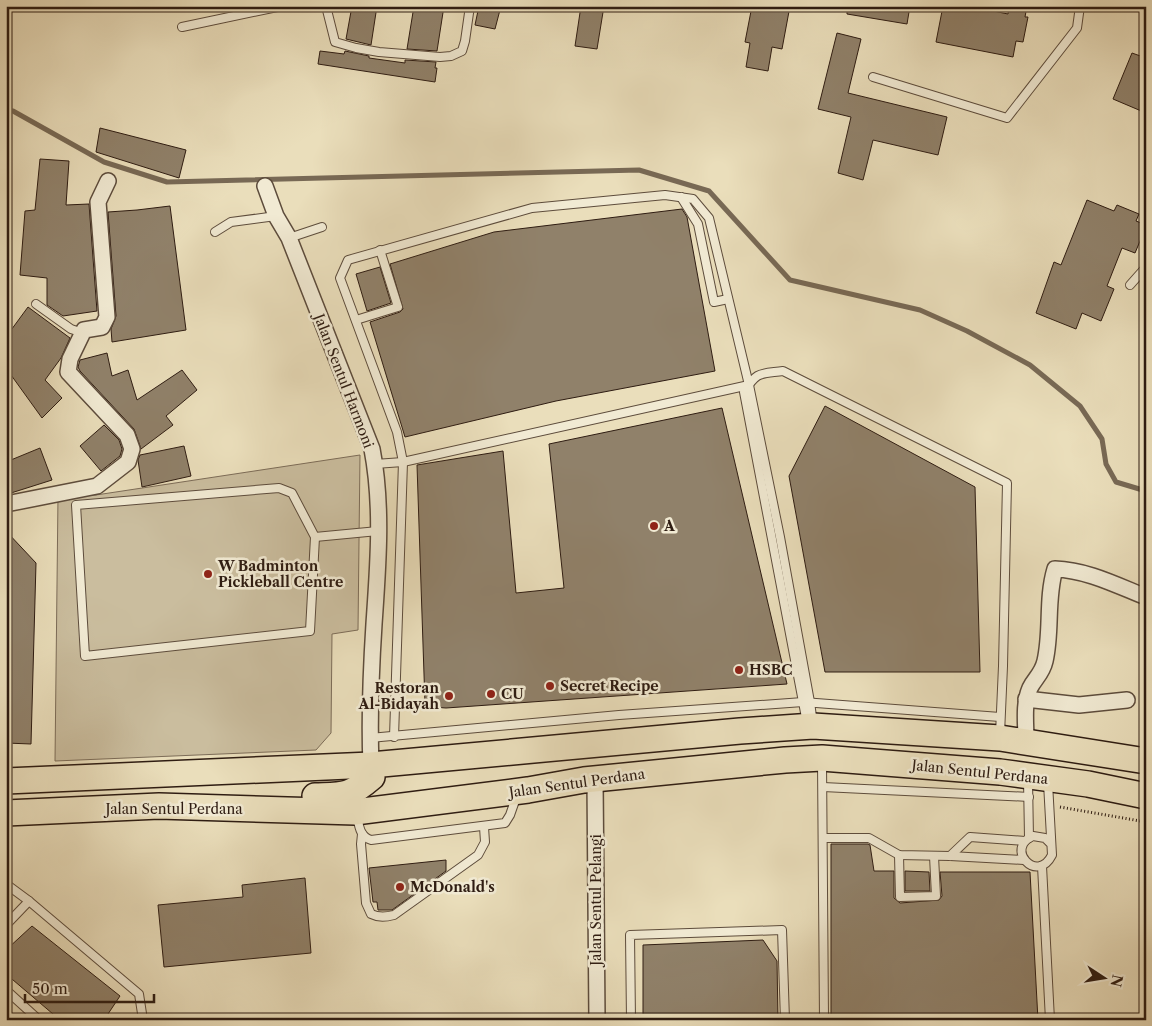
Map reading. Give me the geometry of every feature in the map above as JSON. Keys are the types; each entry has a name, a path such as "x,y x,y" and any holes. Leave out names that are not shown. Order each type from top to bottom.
{"main road":[{"path":"6,781 371,771 808,714 996,731 1026,741 1146,761"},
{"path":"996,731 999,745 1035,750 1037,779"},
{"path":"1037,779 1058,754 1091,751"},
{"name":"Jalan Sentul Perdana","path":"6,813 159,806 359,823 492,795 595,779 822,758 1000,772 1037,779 1088,784 1146,796"},
{"path":"371,771 398,793 465,791 492,795"},
{"path":"159,806 270,797 348,794 359,789 371,771"}],"street":[{"path":"6,504 97,486 128,462 132,449 127,435 68,372 70,359 84,330 102,327 107,317 98,202 108,181"},
{"name":"Jalan Sentul Harmoni","path":"266,186 276,216 289,238 372,449 375,464 379,543 370,690 371,771"},
{"path":"1026,741 1026,700 1031,686 1039,677 1045,662 1048,644 1051,583 1055,569 1085,574 1146,596"},
{"path":"1026,700 1079,705 1127,700"},
{"name":"Jalan Sentul Pelangi","path":"595,779 597,1020"}],"lane":[{"path":"182,27 282,6"},
{"path":"326,6 335,42 379,52 440,57 452,56 462,51 470,6"},
{"path":"872,77 1007,118 1077,28 1080,6"},
{"path":"370,738 394,737 619,715 808,714 780,537 748,385 709,218 693,199 665,195 532,208 348,260 340,278 397,432 403,462 394,737"},
{"path":"680,197 698,224 714,302 728,299"},
{"path":"215,232 231,222 276,216"},
{"path":"289,238 322,227"},
{"path":"356,320 398,307 380,250"},
{"path":"1130,285 1146,267"},
{"path":"36,304 71,329 83,333"},
{"path":"375,464 403,462 748,385 758,374 783,371 1007,483 1003,666 996,731"},
{"path":"279,488 292,493 315,538 310,631 85,656 76,505 279,488"},
{"path":"315,538 378,531"},
{"path":"822,758 824,1020"},
{"path":"823,787 1037,779"},
{"path":"823,838 869,838 899,855 1024,860 1032,866 1042,866 1047,863 1052,855 1049,805 1037,779"},
{"path":"1024,860 1021,850 1027,839 1037,779"},
{"path":"359,823 365,838 371,840 505,823 519,791"},
{"path":"359,823 366,903 371,914 380,917 394,915 478,855 485,842 484,826"},
{"path":"950,856 970,837 1027,839 1037,835 1045,838 1051,844"},
{"path":"899,855 900,897 936,896 934,856"},
{"path":"1042,866 1050,1020"},
{"path":"6,884 29,901 139,994 143,1020"},
{"path":"6,925 29,901"},
{"path":"631,1020 630,935 782,930 785,1020"},
{"path":"6,990 39,1020"}],"path":[{"path":"1049,805 1146,822"}],"shaded area":[{"name":"W Badminton Pickleball Centre","path":"360,455 358,630 332,634 331,733 316,750 55,761 58,496 96,495"}],"building":[{"path":"352,6 377,6 371,45 346,39"},
{"path":"414,6 444,6 437,51 407,49"},
{"path":"479,6 501,6 495,29 475,25"},
{"path":"581,6 604,6 597,49 575,46"},
{"path":"752,6 790,6 782,49 772,47 768,71 746,67 750,43 745,42"},
{"path":"847,6 910,6 907,24 847,14"},
{"path":"943,6 969,6 1008,14 1009,6 1027,6 1025,17 1028,17 1023,42 1016,41 1013,57 936,42"},
{"path":"837,33 861,39 848,93 947,117 938,155 873,140 863,180 838,173 851,117 818,109"},
{"path":"320,51 344,54 345,51 369,56 369,58 405,63 405,60 436,62 435,82 318,64"},
{"path":"1132,53 1146,58 1146,113 1113,99"},
{"path":"100,128 186,150 179,178 96,152"},
{"path":"40,159 69,161 66,205 89,204 97,311 63,316 47,305 47,278 20,275 25,211 35,210"},
{"path":"1087,200 1114,211 1117,205 1139,214 1136,221 1146,225 1146,227 1135,253 1122,248 1107,286 1114,289 1101,321 1082,313 1076,329 1036,313 1054,262 1061,265"},
{"path":"170,206 186,330 112,342 111,329 116,316 108,212"},
{"path":"682,209 687,217 715,371 556,401 405,437 370,322 400,312 403,309 390,264 494,232"},
{"path":"380,267 391,303 367,311 356,274"},
{"path":"28,307 70,338 61,358 45,380 62,398 42,418 6,368 6,337"},
{"path":"107,353 112,376 128,370 137,400 182,370 197,390 166,416 173,425 141,449 134,429 78,367 80,360"},
{"path":"825,406 975,487 980,672 825,672 789,476"},
{"name":"A","path":"722,408 787,684 446,708 432,707 425,704 417,465 503,451 516,593 564,588 549,444"},
{"path":"104,425 119,440 122,449 120,456 101,471 80,446"},
{"path":"184,446 191,476 142,487 138,460 140,455"},
{"path":"40,448 52,480 11,493 6,479 6,462"},
{"path":"6,531 36,563 31,744 6,743"},
{"path":"831,844 870,845 874,871 894,871 894,898 900,903 939,900 942,896 940,872 1030,872 1038,1020 831,1020"},
{"name":"McDonald's","path":"446,860 446,871 392,910 378,910 377,902 373,902 369,868"},
{"path":"905,871 929,872 930,891 905,891"},
{"path":"305,878 311,953 164,967 158,905 243,897 242,885"},
{"path":"32,926 120,996 104,1020 60,1020 6,974 6,950"},
{"path":"763,940 777,961 778,1020 643,1020 643,945"}],"waterway":[{"path":"6,110 13,111 104,162 167,182 639,170 709,191 790,280 920,310 967,331 1030,365 1080,406 1102,439 1106,464 1116,482 1146,491"}],"place":[{"name":"A","path":"654,526"},
{"name":"W Badminton Pickleball Centre","path":"208,574"},
{"name":"HSBC","path":"739,670"},
{"name":"Secret Recipe","path":"550,686"},
{"name":"CU","path":"491,694"},
{"name":"Restoran Al-Bidayah","path":"449,696"},
{"name":"McDonald's","path":"400,887"}]}
